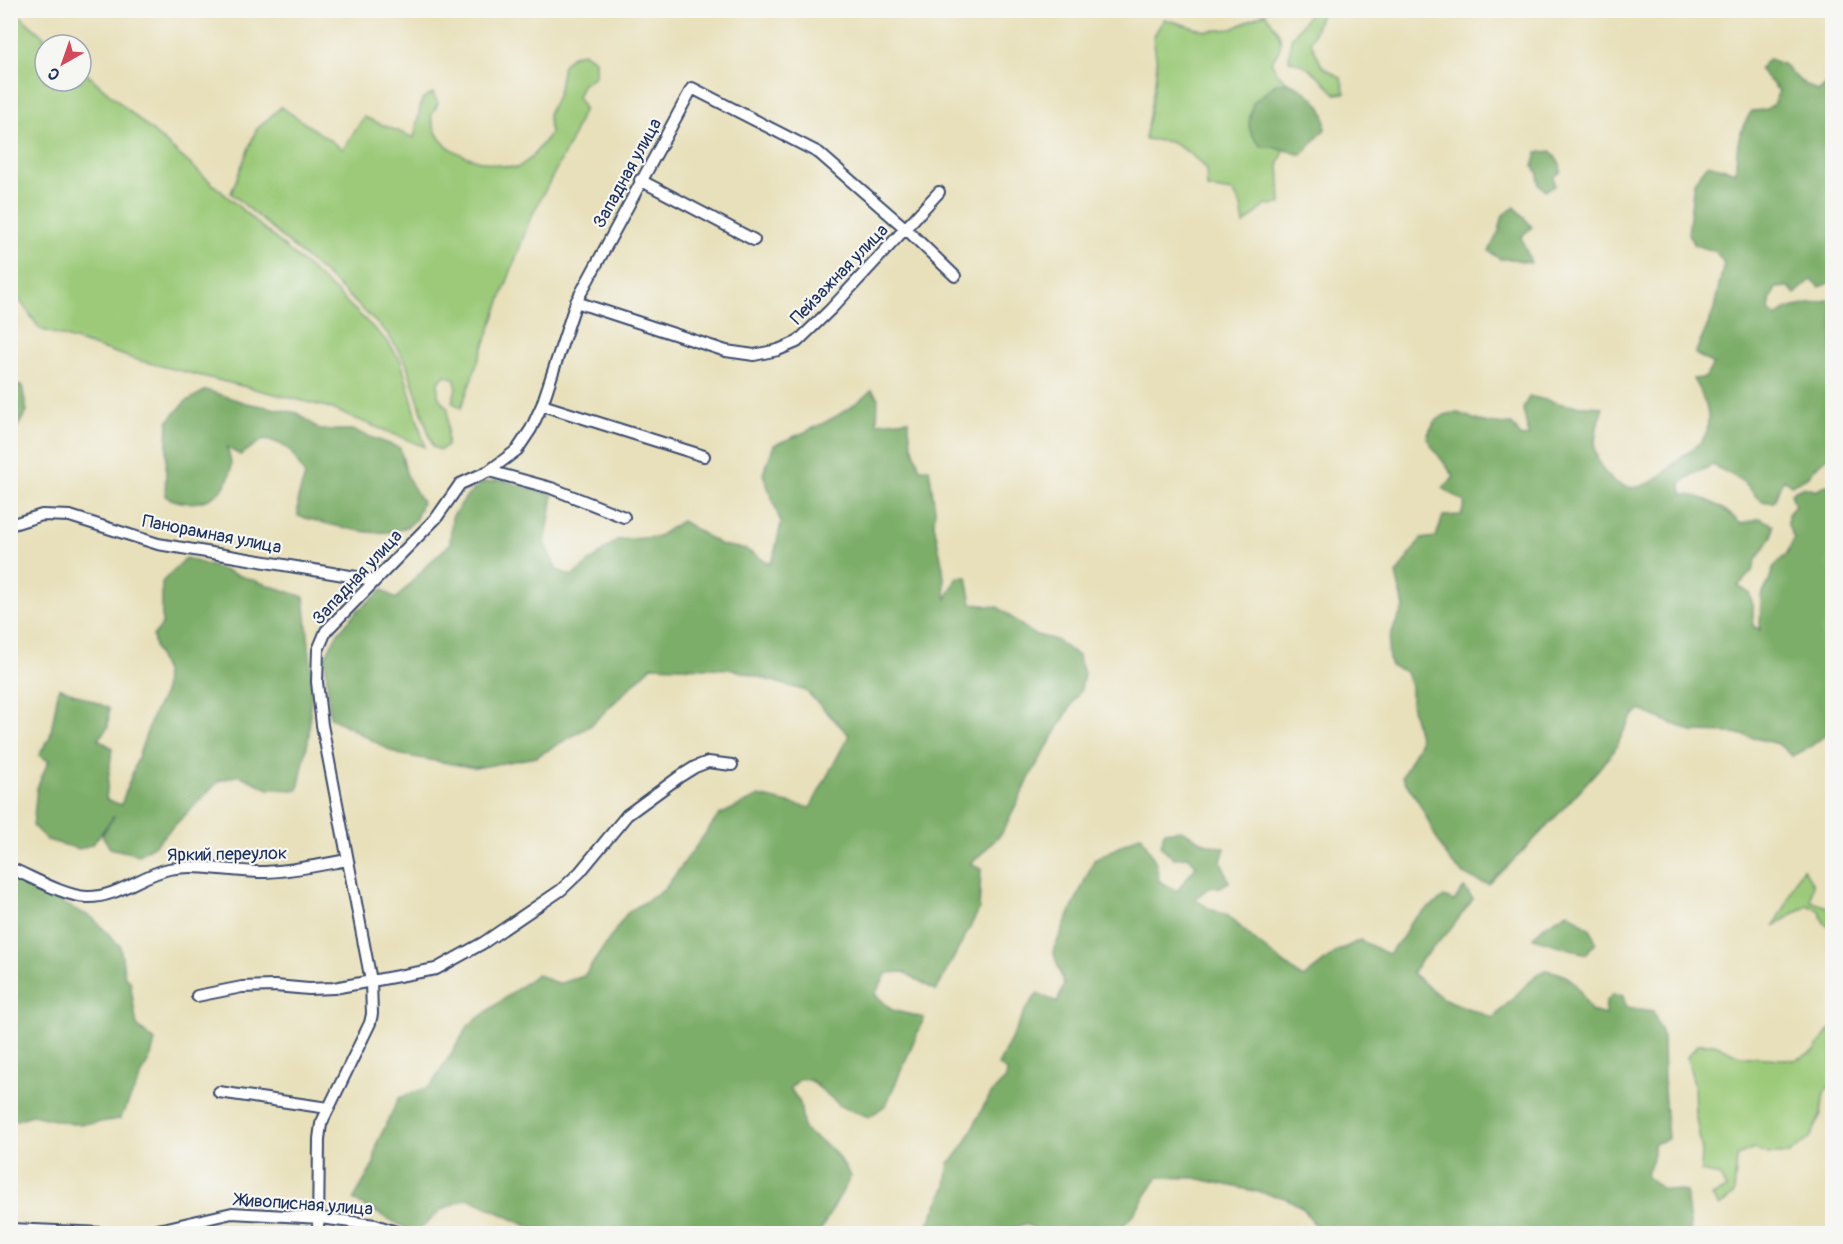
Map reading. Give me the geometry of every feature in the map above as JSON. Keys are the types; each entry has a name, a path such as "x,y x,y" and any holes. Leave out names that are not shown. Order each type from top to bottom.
{"street":[{"name":"Западная улица","path":"318,1233 321,1124 327,1108 367,1033 372,1014 371,981 322,725 317,682 318,650 326,631 437,517 460,484 489,471 517,450 531,429 542,405 576,302 640,180 692,88 819,153 905,228"},
{"path":"640,180 754,240"},
{"name":"Пейзажная улица","path":"576,302 726,351 754,355 778,350 797,342 831,309 939,192"},
{"path":"905,228 955,276"},
{"path":"542,405 704,456"},
{"path":"489,471 551,488 624,517"},
{"name":"Панорамная улица","path":"10,525 42,515 70,516 158,544 374,580"},
{"path":"197,996 242,987 275,986 321,989 423,973 446,965 561,890 580,872 627,815 679,777 708,762 732,765"},
{"name":"Яркий переулок","path":"10,868 73,895 86,897 109,894 157,872 170,869 186,867 264,872 298,869 347,860"},
{"path":"219,1092 327,1108"},
{"name":"Живописная улица","path":"133,1233 163,1229 232,1213 320,1218 375,1225 402,1233"},
{"path":"10,1229 126,1233"}],"green space":[{"path":"13,10 39,33 33,33 33,93 93,93 93,79 333,289 388,342 401,361 425,447 327,407 141,361 40,329 11,288 10,11"},
{"path":"1310,11 1322,11 1311,42 1322,66 1341,78 1345,93 1335,94 1315,73 1289,60 1291,39"},
{"path":"1265,13 1278,32 1281,43 1280,49 1271,62 1278,74 1287,82 1276,84 1253,103 1270,146 1284,151 1279,163 1281,204 1266,205 1244,224 1241,206 1233,192 1207,188 1206,168 1188,152 1171,142 1145,139 1157,63 1153,37 1164,19 1206,31 1232,29"},
{"path":"584,53 595,60 595,76 582,85 577,97 584,108 570,143 530,219 461,408 452,402 456,389 455,379 445,375 438,383 438,396 448,409 447,446 440,450 433,447 406,362 388,334 336,284 231,193 256,130 281,107 343,149 364,117 414,138 422,99 433,93 438,103 431,117 437,134 443,142 467,157 517,168 531,158 550,134 548,114 558,94 563,65 573,55"},
{"path":"1769,59 1784,65 1800,81 1818,92 1832,80 1832,282 1820,287 1811,280 1795,294 1789,287 1776,288 1769,310 1777,317 1786,309 1832,299 1832,458 1828,457 1809,476 1791,485 1784,479 1774,502 1760,500 1745,483 1713,465 1693,474 1681,483 1682,494 1714,503 1741,524 1760,518 1773,525 1772,537 1756,560 1752,571 1738,586 1749,593 1753,605 1753,626 1760,630 1761,595 1768,584 1773,568 1787,553 1794,539 1788,525 1788,514 1795,506 1791,493 1803,488 1816,491 1832,484 1832,730 1807,749 1792,756 1778,744 1735,733 1692,732 1640,710 1630,720 1610,756 1521,853 1489,884 1474,879 1452,863 1444,852 1418,801 1402,777 1420,741 1411,704 1411,687 1406,672 1391,666 1388,651 1391,636 1404,607 1396,574 1421,539 1436,537 1443,516 1461,515 1465,503 1443,488 1454,477 1427,438 1434,424 1451,413 1462,414 1487,423 1512,424 1521,437 1529,436 1523,409 1529,396 1567,405 1603,407 1595,438 1600,466 1615,482 1631,487 1642,486 1653,481 1700,443 1706,434 1708,416 1704,400 1693,379 1705,378 1713,364 1695,354 1713,313 1724,263 1716,252 1695,245 1688,234 1694,182 1708,164 1736,172 1739,140 1747,118 1752,111 1765,110 1773,105 1779,91 1759,69"},
{"path":"1287,82 1314,99 1322,109 1324,116 1325,129 1302,155 1277,148 1262,147 1249,127 1253,103 1276,84"},
{"path":"1551,151 1560,164 1561,172 1554,177 1555,186 1546,190 1539,185 1538,173 1533,166 1537,153"},
{"path":"1515,207 1532,227 1521,237 1531,263 1500,259 1489,251 1499,231 1503,215"},
{"path":"11,384 22,386 27,411 11,437"},
{"path":"206,390 246,403 297,413 321,430 352,430 400,448 407,476 422,502 415,520 405,528 391,532 376,532 359,531 298,516 298,498 305,476 290,451 280,444 264,439 240,455 227,447 231,470 227,481 214,496 205,500 185,502 165,496 168,421 185,402"},
{"path":"872,390 878,398 877,423 908,420 911,442 920,469 929,468 935,509 934,524 943,568 946,599 957,577 967,577 972,604 998,607 1033,634 1056,640 1078,656 1084,673 1081,689 1033,771 1002,833 971,864 981,869 979,910 936,991 904,972 887,973 875,994 892,1010 924,1018 886,1105 869,1117 842,1107 810,1080 800,1079 790,1088 800,1103 804,1130 833,1150 851,1176 819,1233 542,1233 468,1198 441,1210 415,1233 353,1200 374,1164 377,1143 399,1098 431,1086 469,1025 537,974 558,984 584,976 627,913 664,890 719,815 759,796 810,808 849,735 806,691 732,669 652,666 590,726 536,757 475,768 397,754 330,717 325,657 338,633 358,610 383,590 396,599 450,544 452,517 466,497 481,483 502,480 553,495 545,545 557,570 572,576 617,540 657,537 682,521 721,545 745,549 770,564 781,523 763,474 774,445 838,415"},
{"path":"186,558 304,597 312,674 309,736 298,790 269,789 239,775 219,781 155,845 139,855 110,848 102,835 114,816 93,844 79,849 47,840 33,826 37,788 49,760 39,755 50,737 59,687 109,708 108,727 98,739 112,748 106,799 121,805 153,715 164,693 165,672 153,636 162,625 162,582"},
{"path":"1181,830 1207,844 1225,848 1221,861 1229,882 1220,887 1208,888 1195,899 1210,909 1228,916 1303,978 1338,951 1360,940 1388,954 1402,938 1411,921 1444,897 1454,901 1464,888 1473,899 1450,930 1412,973 1442,998 1493,1018 1536,975 1545,970 1569,978 1578,988 1591,1011 1605,1015 1606,1002 1613,994 1623,996 1626,1007 1653,1011 1663,1038 1668,1139 1653,1144 1653,1158 1646,1176 1663,1189 1686,1192 1691,1233 1343,1233 1315,1225 1303,1208 1286,1198 1195,1178 1158,1177 1132,1216 1116,1233 1044,1233 1025,1224 999,1233 927,1233 926,1229 946,1186 949,1163 965,1143 988,1098 1006,1079 1007,1071 998,1065 1026,1009 1038,993 1057,1003 1064,985 1053,951 1094,860 1141,835 1156,863 1159,881 1177,891 1196,866 1190,857 1174,858 1161,847 1164,832"},
{"path":"1803,868 1813,884 1811,901 1832,909 1832,927 1824,923 1819,911 1807,905 1774,926"},
{"path":"10,877 93,918 120,946 125,977 130,981 137,1026 155,1041 151,1056 120,1119 73,1124 32,1115 11,1122"},
{"path":"1568,912 1590,929 1596,942 1586,954 1533,938 1543,927"},
{"path":"1832,1028 1832,1083 1824,1093 1821,1114 1810,1138 1789,1154 1769,1154 1754,1149 1737,1156 1734,1194 1719,1207 1712,1196 1726,1189 1720,1176 1701,1172 1702,1151 1695,1113 1694,1084 1687,1057 1699,1044 1715,1044 1739,1056 1796,1060 1815,1051"}]}
